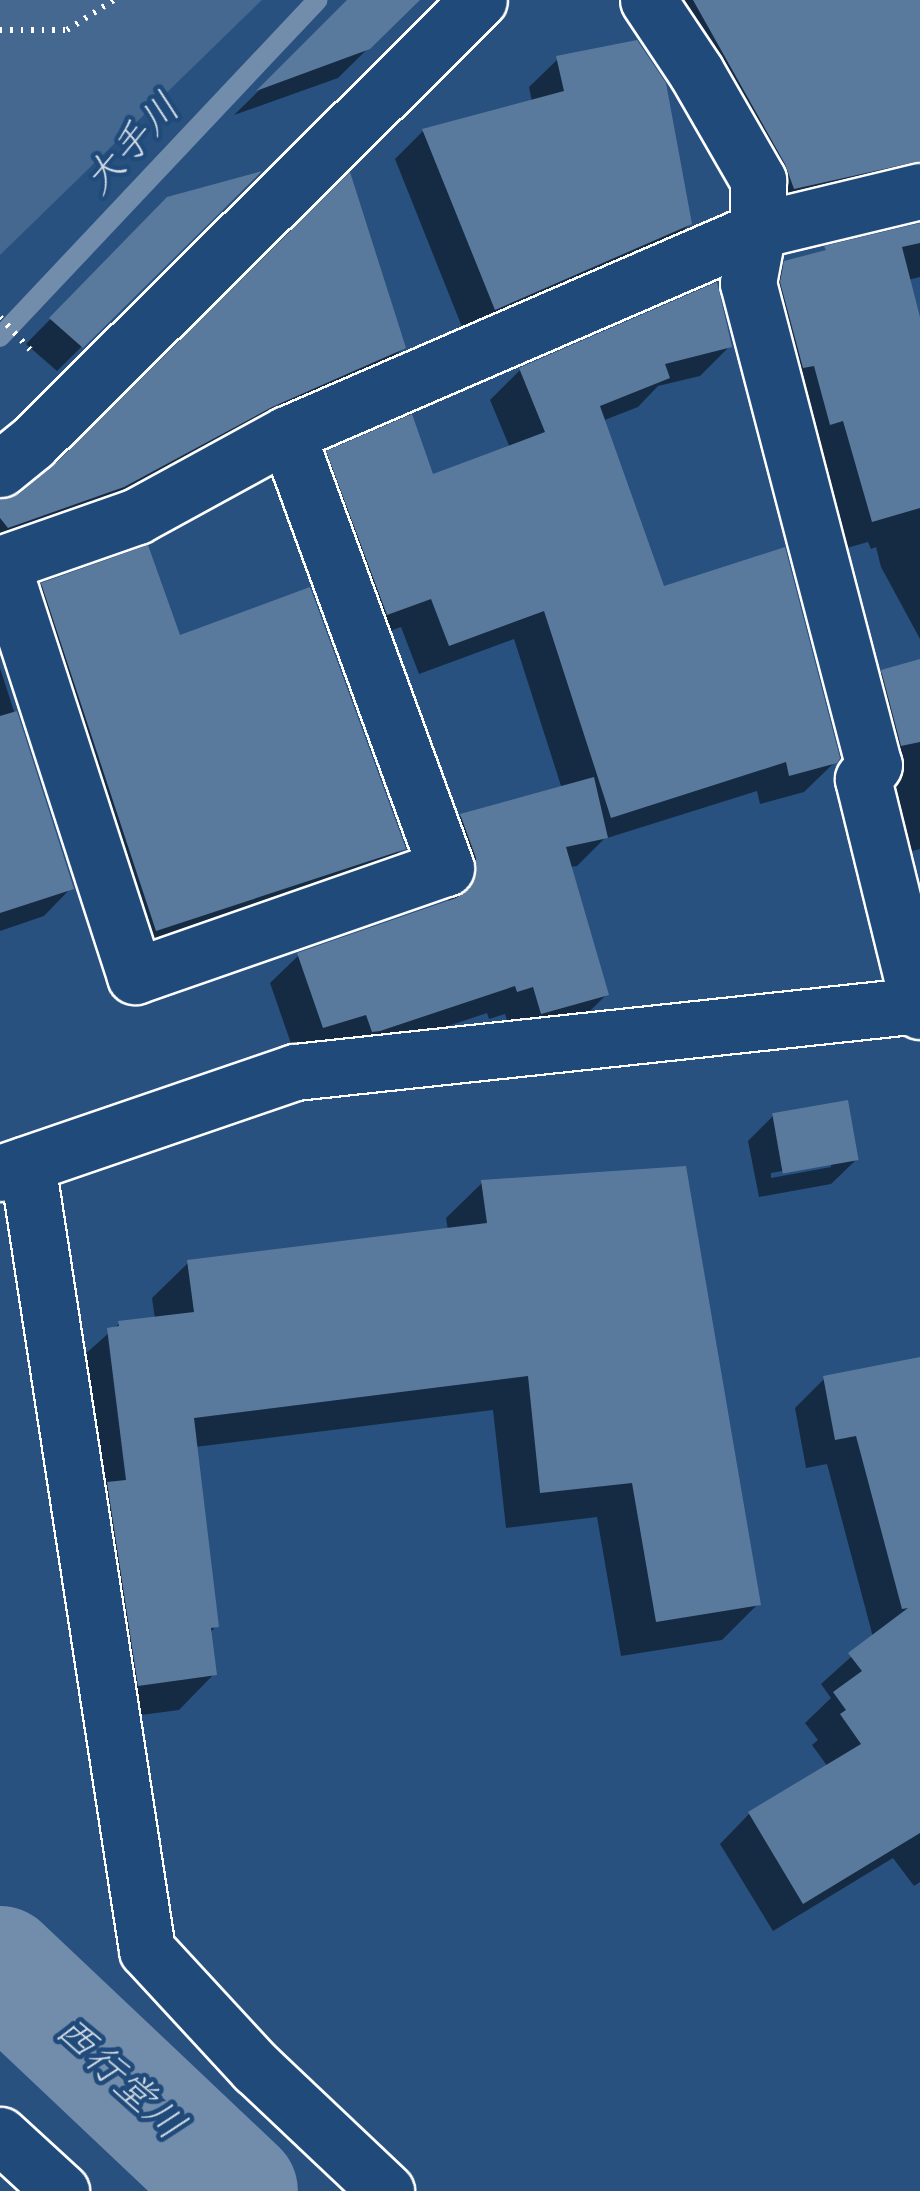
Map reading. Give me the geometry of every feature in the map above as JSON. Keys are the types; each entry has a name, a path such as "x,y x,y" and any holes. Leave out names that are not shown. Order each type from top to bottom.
{"street":[{"path":"0,469 32,444 478,0"},
{"path":"386,2191 256,2068 147,1950 14,1168 295,1072 919,1007 863,779 874,765 748,283 758,230 758,180 696,72 648,0"},
{"path":"287,434 446,868 135,976 1,564 137,516 287,434 758,230 920,191"},
{"path":"0,2136 61,2191"}],"path":[{"path":"0,30 67,30 114,0"}],"shaded area":[{"path":"0,0 262,0 0,255"}],"building":[{"path":"347,0 420,0 370,49 256,91"},
{"path":"693,0 920,0 920,161 794,189 785,164"},
{"path":"637,40 666,83 692,224 495,310 422,129 564,91 556,56"},
{"path":"262,171 83,348 49,318 167,197"},
{"path":"350,172 406,348 272,407 124,487 8,528 0,518 0,499 19,494 54,465"},
{"path":"920,223 920,243 902,247 920,317 920,508 872,522 843,421 830,425 814,366 803,368 780,282 784,261 826,250 824,246"},
{"path":"717,282 732,347 665,364 670,378 600,406 664,586 785,547 840,758 837,763 789,776 786,762 611,818 544,611 449,646 431,599 387,615 326,451 412,414 433,474 545,432 519,368"},
{"path":"148,545 180,635 310,587 406,849 156,931 41,583"},
{"path":"920,659 920,742 901,746 881,670"},
{"path":"17,711 74,889 0,913 0,716"},
{"path":"594,777 608,838 566,847 609,995 541,1014 533,987 517,992 515,986 380,1031 372,1032 366,1015 323,1028 297,953 456,898 469,889 476,874 476,858 460,814"},
{"path":"848,1100 859,1160 783,1173 772,1113"},
{"path":"686,1166 761,1605 656,1622 632,1483 540,1493 528,1376 194,1418 219,1627 211,1628 217,1675 138,1686 107,1482 126,1480 107,1328 119,1326 118,1321 194,1312 187,1260 487,1223 481,1180"},
{"path":"920,1357 920,1833 803,1904 748,1812 861,1744 840,1714 846,1710 833,1692 862,1671 848,1653 908,1608 902,1609 856,1436 835,1440 823,1376"}],"waterway":[{"name":"大手川","path":"0,337 318,0"},
{"name":"西行堂川","path":"0,1967 237,2191"}]}
